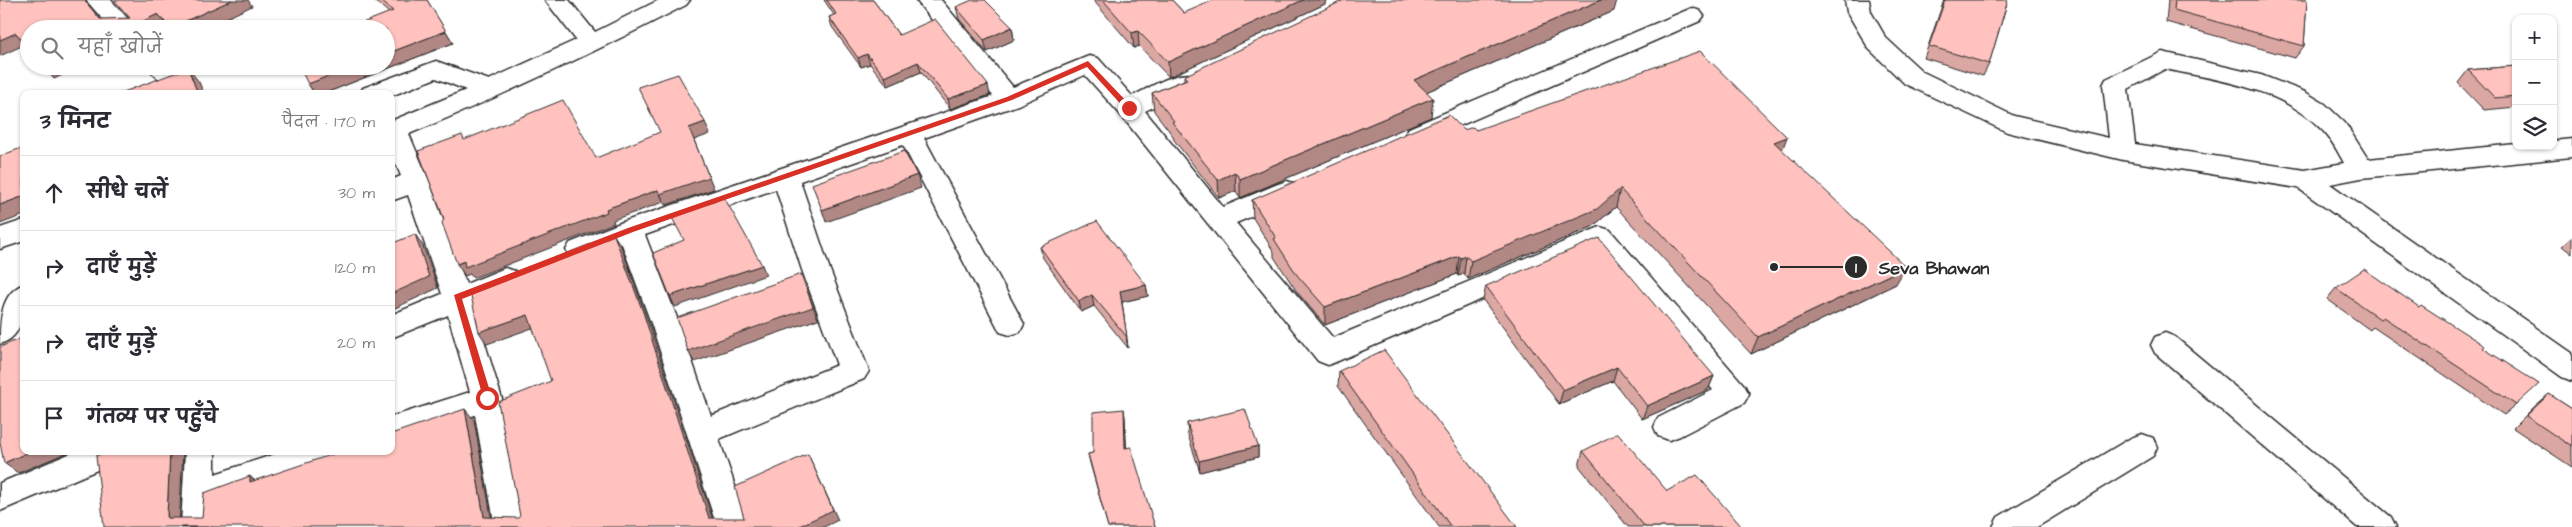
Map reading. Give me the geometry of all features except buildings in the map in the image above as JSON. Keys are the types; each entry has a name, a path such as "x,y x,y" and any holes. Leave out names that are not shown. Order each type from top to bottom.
{"street":[{"path":"98,0 117,20"},
{"path":"557,0 592,44"},
{"path":"395,129 490,90 592,44 678,0"},
{"path":"928,0 1010,99"},
{"path":"1857,0 1859,12 1877,43 1914,78 2007,123 2123,150 2305,180 2361,169 2572,148"},
{"path":"1400,142 1692,16"},
{"path":"2123,150 2115,86 2162,60 2231,74 2295,97 2332,124 2361,169"},
{"path":"557,258 630,230 1010,99 1088,64 1129,108 1218,220 1328,353 1600,237 1734,394 1669,426"},
{"path":"382,90 436,68 490,90"},
{"path":"1129,108 1209,71"},
{"path":"910,135 1010,324"},
{"path":"395,140 404,186 457,298 487,398 510,527"},
{"path":"701,433 854,371 816,270 785,176"},
{"path":"2305,180 2572,369"},
{"path":"1218,220 1309,181"},
{"path":"630,230 665,323 732,527"},
{"path":"0,239 20,232"},
{"path":"395,325 530,269"},
{"path":"790,279 816,270"},
{"path":"0,333 20,301"},
{"path":"665,323 692,314"},
{"path":"0,348 20,340"},
{"path":"2165,345 2380,527"},
{"path":"395,429 487,398"},
{"path":"2009,527 2142,447"},
{"path":"0,498 101,455"},
{"path":"197,527 200,455"},
{"path":"198,493 313,455"}],"place":[{"name":"Seva Bhawan","path":"1774,267"}],"route":[{"path":"487,398 457,298 630,230 1010,99 1088,64 1129,108"}]}
